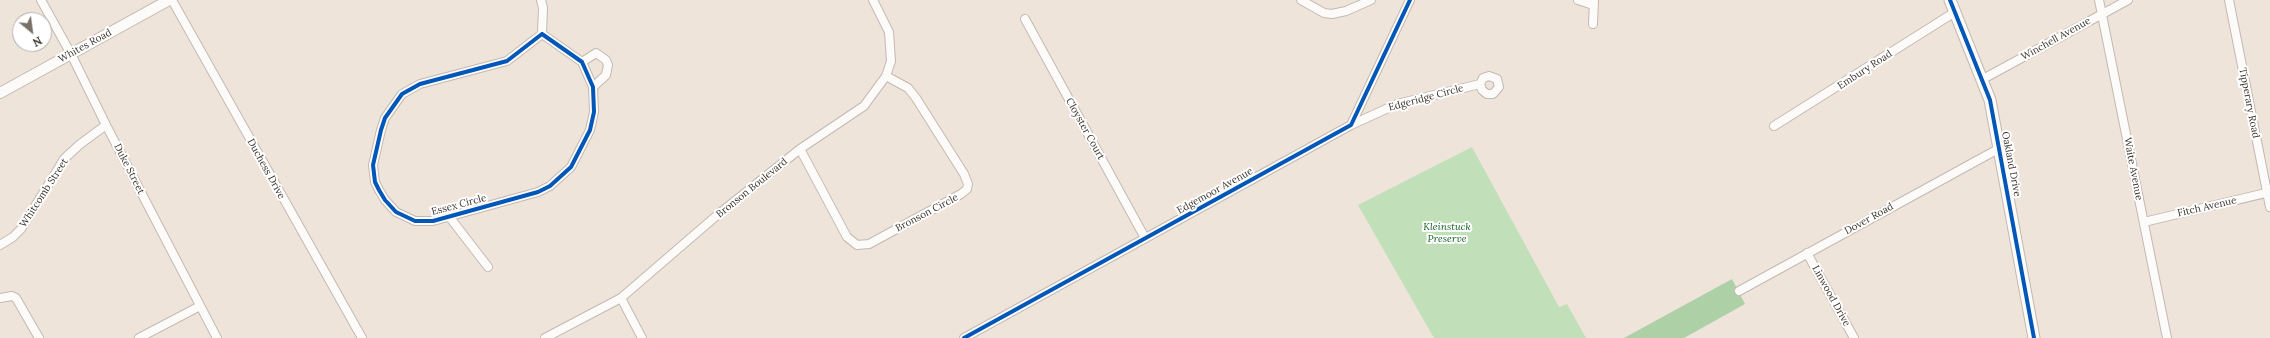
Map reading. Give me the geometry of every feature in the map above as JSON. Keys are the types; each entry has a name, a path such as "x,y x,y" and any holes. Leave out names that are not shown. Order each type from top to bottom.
{"main road":[{"name":"Oakland Drive","path":"1950,0 1983,79 2000,148 2034,338"}],"street":[{"name":"Duke Street","path":"41,0 71,54 106,125 217,338"},
{"name":"Whites Road","path":"0,93 170,0"},
{"name":"Duchess Drive","path":"170,0 362,338"},
{"path":"541,0 543,8 542,34 582,62 596,53 606,60 608,64 606,75 593,87"},
{"name":"Bronson Boulevard","path":"544,338 621,298 715,217 800,150 864,106 886,76 891,61 891,42 884,20 873,0"},
{"path":"1300,0 1308,6 1332,14 1346,11 1371,0"},
{"path":"1352,125 1410,0"},
{"path":"1578,0 1594,3 1593,24"},
{"name":"Waite Avenue","path":"2099,0 2167,338"},
{"name":"Winchell Avenue","path":"1983,79 2128,0"},
{"name":"Tipperary Road","path":"2229,0 2270,207"},
{"name":"Embury Road","path":"1774,126 1955,12"},
{"name":"Cloyster Court","path":"1025,19 1145,238"},
{"name":"Essex Circle","path":"542,34 506,61 413,86 402,94 385,118 377,142 373,165 375,182 385,200 396,212 414,220 433,221 448,215 538,192 560,178 577,158 588,135 594,112 593,87 582,62"},
{"name":"Bronson Circle","path":"800,150 847,237 857,245 869,244 961,194 967,189 968,184 964,174 916,98 908,88 886,76"},
{"name":"Edgeridge Circle","path":"1352,125 1397,104 1480,84"},
{"name":"Whitcomb Street","path":"0,245 13,237 21,229 64,159 79,145 106,125"},
{"name":"Edgemoor Avenue","path":"964,338 1352,125"},
{"name":"Dover Road","path":"1739,291 2000,148"},
{"name":"Fitch Avenue","path":"2144,222 2268,193"},
{"path":"448,215 488,267"},
{"name":"Linwood Drive","path":"1807,253 1854,338"},
{"path":"0,298 12,296 16,298 39,338"},
{"path":"621,298 642,338"},
{"path":"139,338 200,306"}],"green space":[{"name":"Kleinstuck Preserve","path":"1472,147 1559,307 1567,304 1586,338 1434,338 1358,205"},
{"path":"1732,279 1745,304 1684,338 1624,338"}],"cycle path":[{"path":"964,338 1351,125 1410,0"},
{"path":"1950,0 1990,100 2034,338"},
{"path":"542,34 582,62 593,87 594,112 590,130 571,167 550,186 538,192 433,221 415,221 396,212 385,200 375,182 373,165 385,118 402,94 420,84 507,61 542,34"}]}
